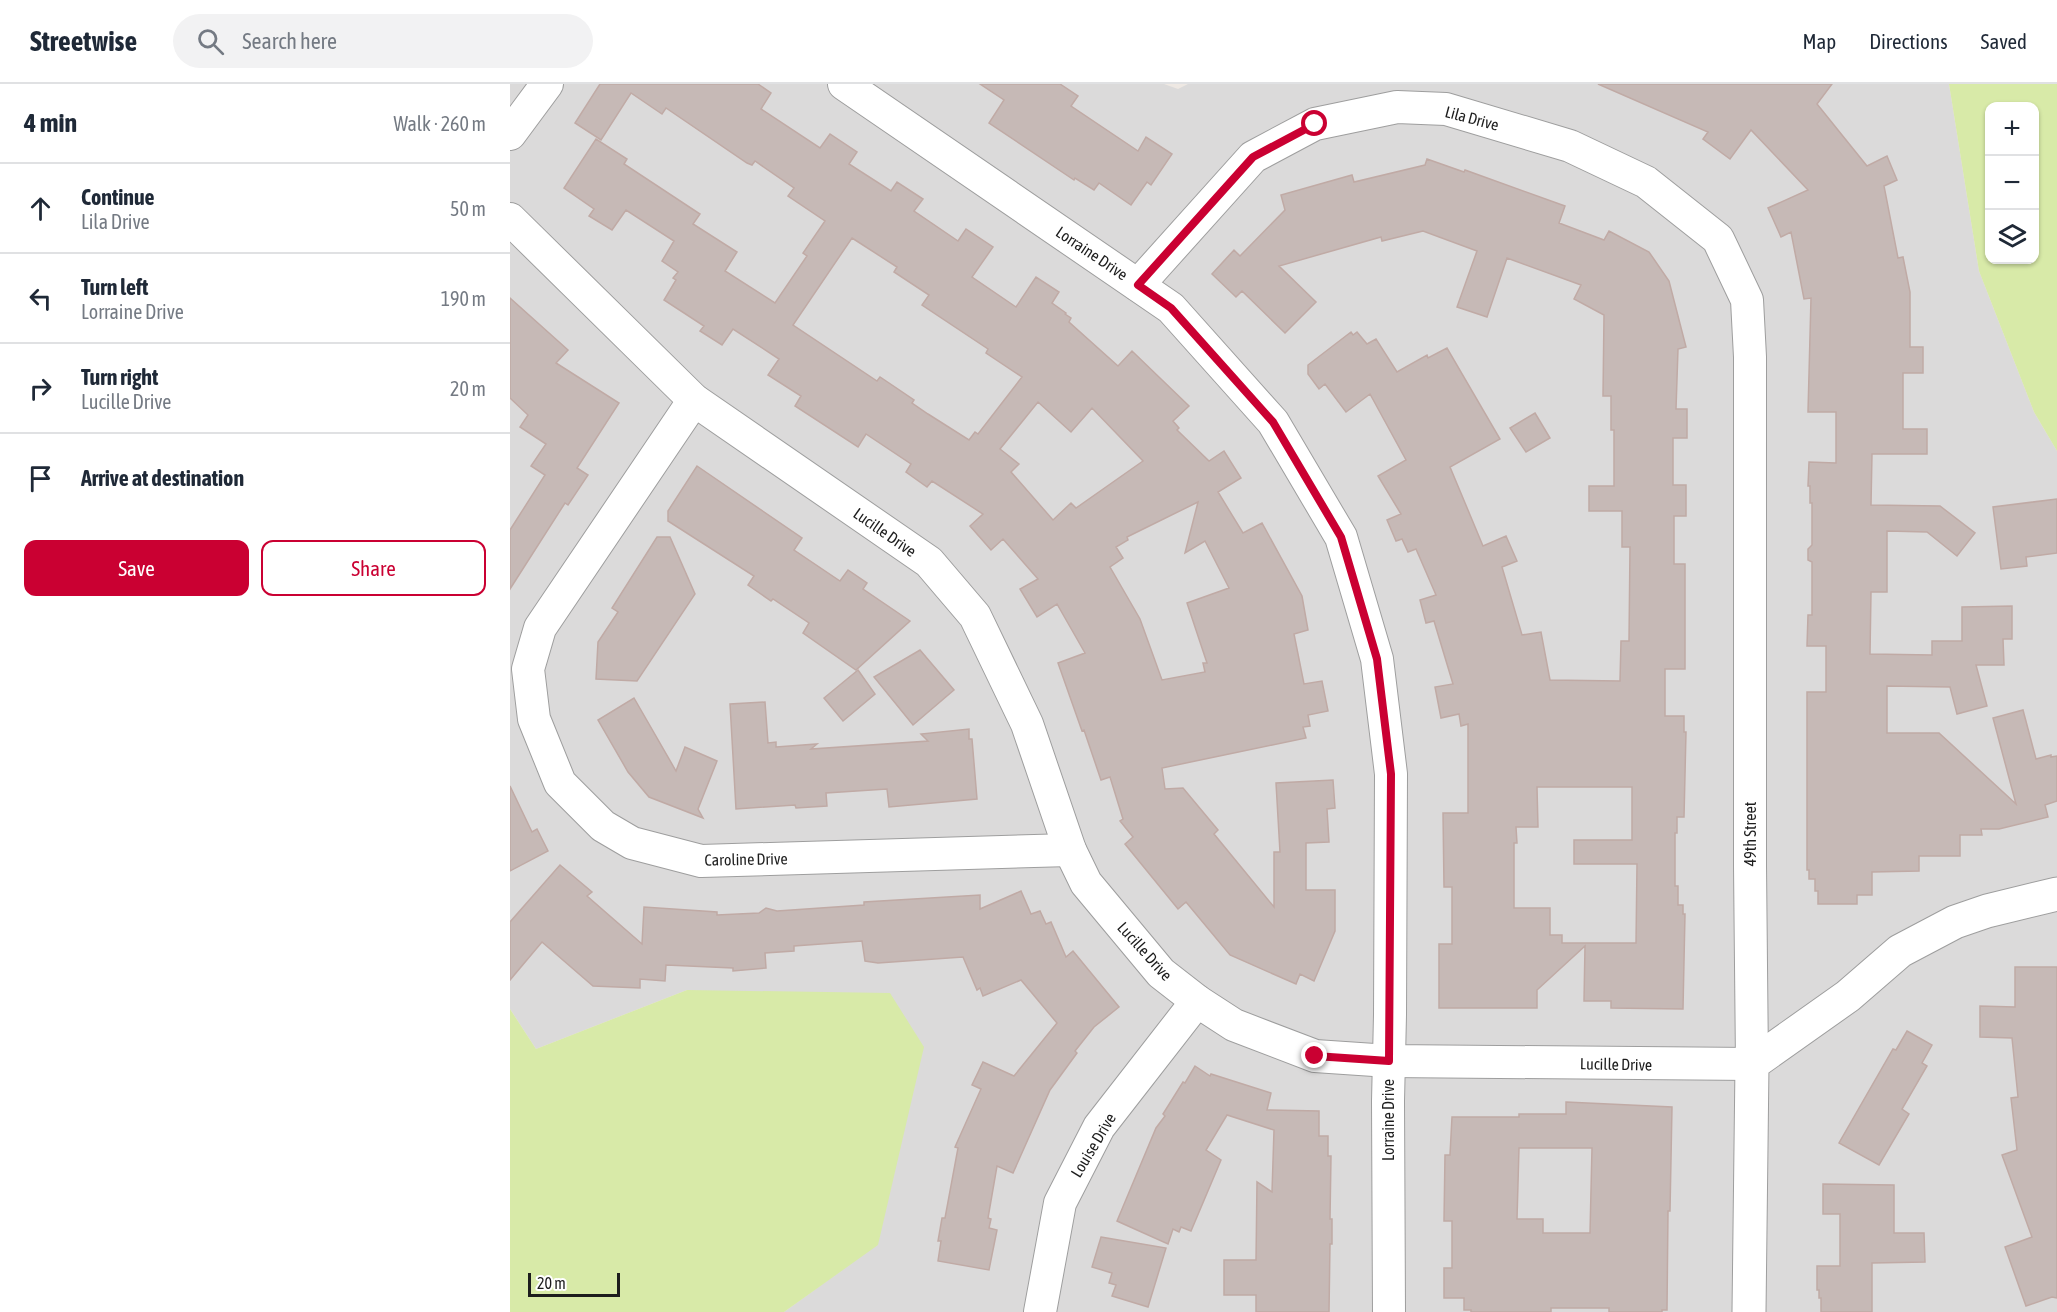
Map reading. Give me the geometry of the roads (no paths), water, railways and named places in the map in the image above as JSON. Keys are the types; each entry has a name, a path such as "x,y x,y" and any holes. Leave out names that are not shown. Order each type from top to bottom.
{"street":[{"path":"510,134 547,84"},
{"name":"Lorraine Drive","path":"844,84 1171,308 1273,422 1341,537 1377,659 1391,774 1389,1312"},
{"name":"Lila Drive","path":"1138,285 1253,157 1315,124 1397,107 1446,109 1570,146 1646,182 1718,238 1747,300 1750,357"},
{"name":"Lucille Drive","path":"510,219 694,400 929,562 949,583 975,616 1027,724 1070,850 1086,883 1161,972 1197,1001 1233,1025 1315,1056 1389,1061 1752,1064"},
{"name":"49th Street","path":"1749,1312 1752,1064 1750,357"},
{"name":"Caroline Drive","path":"694,400 540,628 528,669 534,719 560,783 603,826 632,843 701,861 1070,850"},
{"path":"1752,1064 1848,996 1900,951 1955,922 1987,911 2057,894"},
{"name":"Louise Drive","path":"1040,1312 1060,1203 1099,1127 1197,1001"}]}
